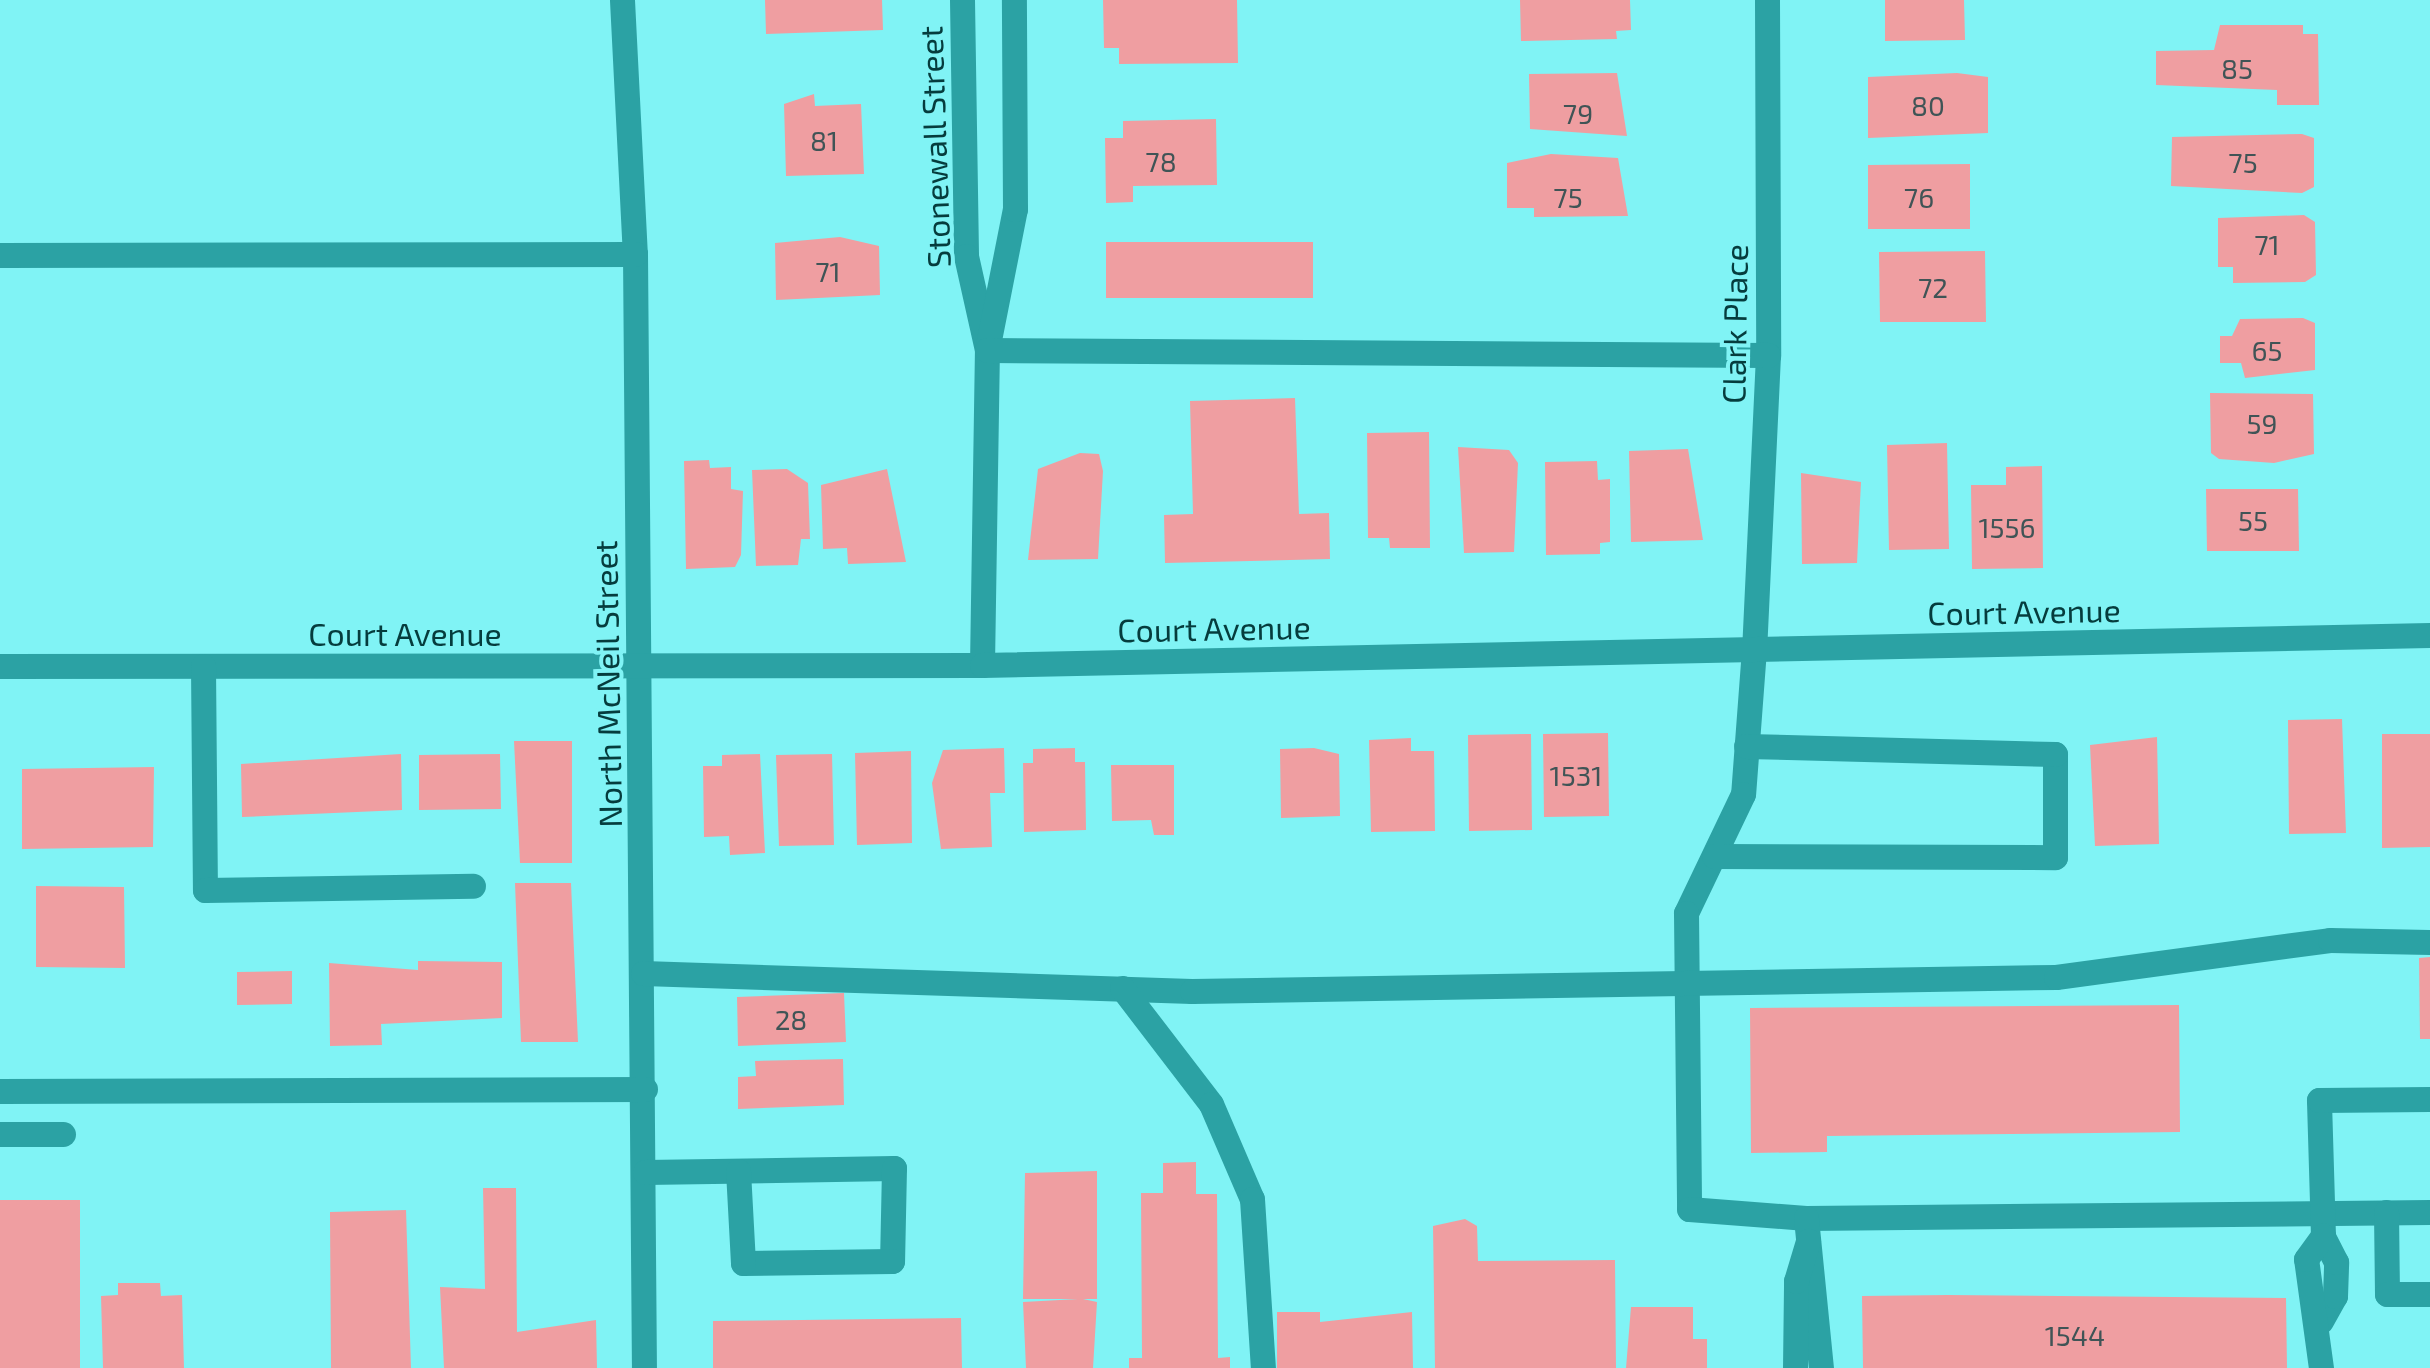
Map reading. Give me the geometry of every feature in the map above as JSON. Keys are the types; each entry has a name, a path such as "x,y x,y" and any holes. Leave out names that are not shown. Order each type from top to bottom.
{"street":[{"name":"North McNeil Street","path":"622,0 634,254 644,973 644,1368"},
{"name":"Stonewall Street","path":"962,0 966,256 987,350"},
{"name":"Stonewall Street","path":"982,665 987,350 1015,210 1014,0"},
{"name":"Clark Place","path":"1766,0 1768,356 1743,794 1686,913 1680,983 1689,1209 1807,1230"},
{"path":"0,255 634,254"},
{"path":"987,350 1768,356"},
{"name":"Court Avenue","path":"0,666 982,665 2430,635"},
{"path":"203,666 205,890 473,886"},
{"path":"1714,856 2055,856 2054,754 1746,746"},
{"path":"644,973 1122,988 2056,977 2330,940 2430,942"},
{"path":"1122,988 1211,1104 1252,1200 1263,1368"},
{"path":"0,1091 644,1089"},
{"path":"2320,1368 2320,1321 2335,1296 2336,1262 2322,1224 2319,1100 2430,1099"},
{"path":"0,1134 63,1134"},
{"path":"645,1172 894,1168 892,1262 743,1263 738,1171"},
{"path":"1807,1230 2322,1224 2386,1212 2430,1212"},
{"path":"2386,1212 2387,1294 2430,1294"},
{"path":"1795,1368 1796,1282 1807,1230"},
{"path":"1807,1230 1820,1368"}],"building":[{"path":"765,0 882,0 883,30 766,34"},
{"path":"1103,0 1237,0 1238,63 1119,64 1119,48 1104,48"},
{"path":"1520,0 1630,0 1631,30 1616,31 1617,39 1521,41"},
{"path":"1885,0 1964,0 1965,40 1885,41"},
{"path":"2220,25 2303,25 2303,34 2318,34 2319,105 2277,105 2277,90 2156,85 2156,51 2214,50"},
{"path":"1617,73 1627,136 1530,129 1529,74"},
{"path":"1957,73 1988,77 1988,133 1868,138 1868,77"},
{"path":"814,94 815,106 861,104 864,174 786,176 784,104"},
{"path":"1216,119 1217,185 1133,186 1133,202 1106,203 1105,138 1123,138 1123,121"},
{"path":"2302,134 2314,138 2314,187 2302,193 2171,186 2172,137"},
{"path":"1551,154 1618,158 1628,216 1534,217 1534,208 1507,208 1507,163"},
{"path":"1970,164 1970,229 1868,229 1868,165"},
{"path":"2304,215 2315,222 2316,275 2305,282 2233,283 2233,267 2218,267 2218,218"},
{"path":"840,237 879,246 880,295 776,300 775,243"},
{"path":"1106,242 1313,242 1313,298 1106,298"},
{"path":"1985,251 1986,322 1880,322 1879,252"},
{"path":"2303,318 2315,323 2315,370 2245,378 2241,363 2220,363 2220,336 2232,336 2240,319"},
{"path":"2210,393 2313,394 2314,454 2274,463 2219,459 2211,453"},
{"path":"1295,398 1299,514 1329,513 1330,559 1165,563 1164,515 1193,514 1190,401"},
{"path":"1429,432 1430,548 1390,548 1389,538 1368,538 1367,433"},
{"path":"1947,443 1949,549 1889,550 1887,445"},
{"path":"1458,447 1509,450 1518,463 1514,552 1464,553"},
{"path":"1688,449 1703,540 1631,542 1629,451"},
{"path":"1080,453 1099,454 1103,471 1098,559 1028,560 1038,469"},
{"path":"709,460 710,468 731,467 731,489 743,491 741,555 735,567 686,569 684,461"},
{"path":"1597,461 1598,480 1610,479 1610,542 1600,543 1600,554 1546,555 1545,462"},
{"path":"2042,466 2043,568 1972,569 1971,485 2006,485 2006,467"},
{"path":"787,469 808,483 810,539 801,539 798,565 756,566 752,470"},
{"path":"887,469 906,562 848,564 847,548 823,549 821,485"},
{"path":"1801,473 1861,482 1857,563 1802,564"},
{"path":"2206,489 2298,489 2299,551 2207,551"},
{"path":"2342,719 2346,833 2289,834 2288,720"},
{"path":"1608,733 1609,816 1544,817 1543,734"},
{"path":"1531,734 1532,830 1469,831 1468,735"},
{"path":"2382,734 2430,734 2430,847 2382,848"},
{"path":"2157,737 2159,844 2095,846 2090,745"},
{"path":"1411,738 1411,751 1434,751 1435,831 1371,832 1369,740"},
{"path":"514,741 572,741 572,863 520,863"},
{"path":"1004,748 1005,793 990,793 992,847 941,849 932,783 943,750"},
{"path":"1075,748 1075,762 1085,762 1086,830 1024,832 1023,763 1033,763 1033,749"},
{"path":"1314,748 1339,754 1340,816 1281,818 1280,749"},
{"path":"911,751 912,843 857,845 855,753"},
{"path":"401,754 402,810 242,817 241,764"},
{"path":"500,754 501,809 419,810 419,755"},
{"path":"760,754 765,853 730,855 729,836 704,837 703,766 722,766 722,755"},
{"path":"832,754 834,845 779,846 776,755"},
{"path":"1111,765 1174,765 1174,835 1154,835 1151,820 1112,821"},
{"path":"154,767 153,847 22,849 22,769"},
{"path":"515,883 571,883 578,1042 521,1042"},
{"path":"36,886 124,887 125,968 36,967"},
{"path":"2430,957 2430,1039 2420,1039 2419,958"},
{"path":"418,961 502,962 502,1018 381,1024 382,1045 330,1046 329,963 418,970"},
{"path":"292,971 292,1004 237,1005 237,972"},
{"path":"844,993 846,1042 738,1046 737,997"},
{"path":"2179,1005 2180,1132 1827,1136 1827,1152 1751,1153 1750,1008"},
{"path":"843,1059 844,1105 738,1109 738,1077 756,1076 755,1061"},
{"path":"1196,1162 1196,1194 1217,1194 1218,1358 1230,1357 1230,1368 1129,1368 1129,1358 1142,1358 1141,1193 1163,1193 1163,1163"},
{"path":"1097,1171 1097,1299 1083,1299 1097,1302 1093,1368 1026,1368 1023,1302 1078,1299 1023,1299 1025,1173"},
{"path":"483,1188 516,1188 517,1332 596,1320 597,1368 444,1368 440,1287 485,1289"},
{"path":"0,1200 80,1200 80,1368 0,1368"},
{"path":"406,1210 411,1368 331,1368 330,1212"},
{"path":"1465,1219 1477,1226 1478,1261 1615,1260 1616,1368 1435,1368 1433,1226"},
{"path":"118,1283 160,1283 161,1296 182,1295 184,1368 103,1368 101,1296 118,1295"},
{"path":"1862,1296 2286,1298 2287,1368 1863,1368"},
{"path":"1631,1307 1693,1307 1693,1339 1707,1339 1707,1368 1626,1368"},
{"path":"1277,1312 1320,1312 1320,1322 1412,1312 1413,1368 1277,1368"},
{"path":"961,1318 962,1368 713,1368 713,1321"}]}
